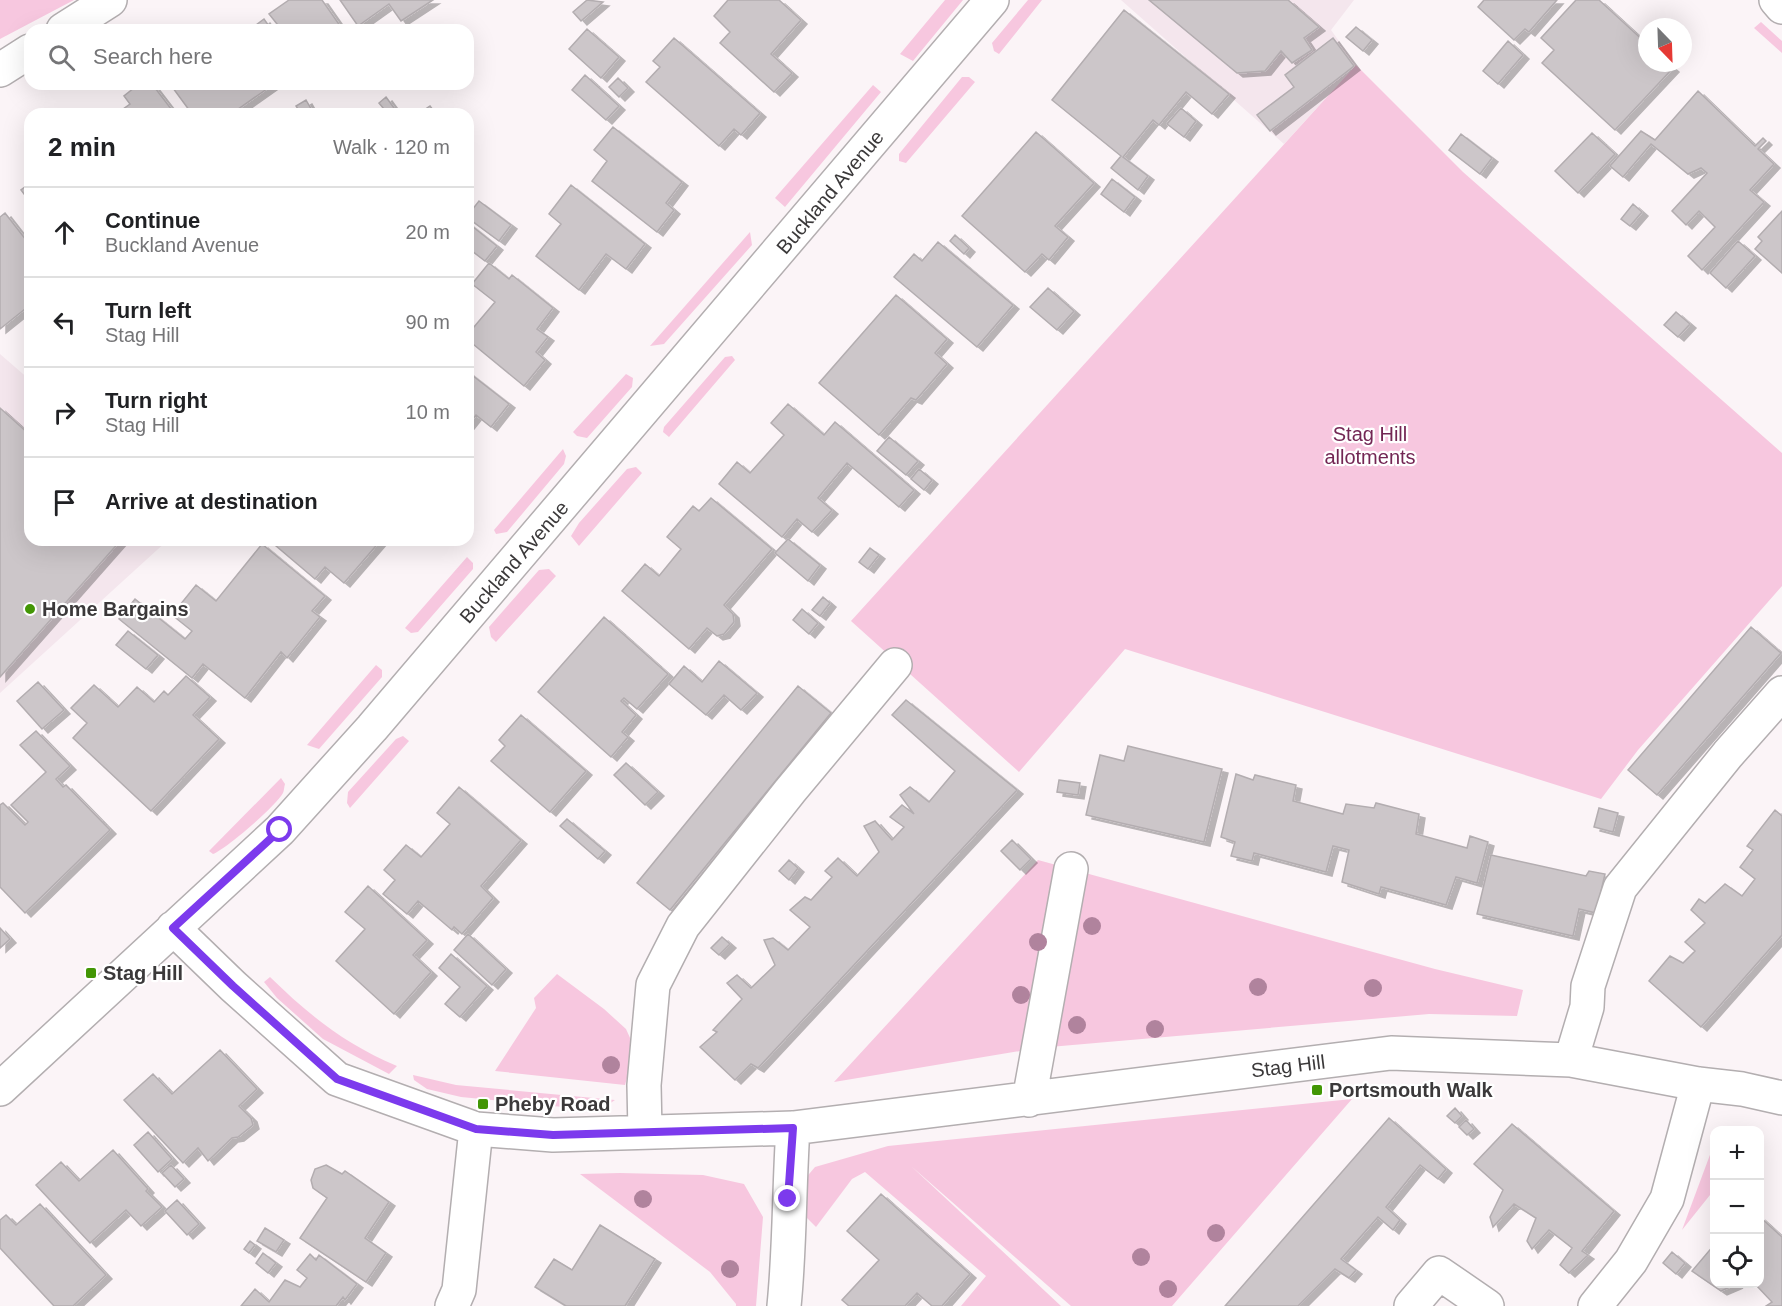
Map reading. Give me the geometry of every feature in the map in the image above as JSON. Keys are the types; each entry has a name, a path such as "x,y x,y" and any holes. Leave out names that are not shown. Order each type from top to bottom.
{"street":[{"path":"72,24 110,0"},
{"name":"Buckland Avenue","path":"0,1089 280,830 372,728 992,0"},
{"path":"1776,0 1782,7"},
{"path":"0,70 24,55"},
{"path":"645,1132 644,1085 653,984 683,926 790,791 895,665"},
{"path":"1571,1060 1587,1007 1588,986 1620,888 1728,754 1782,693"},
{"path":"1029,1100 1071,869"},
{"name":"Stag Hill","path":"173,928 233,986 337,1079 476,1129 553,1135 793,1128 1391,1053 1571,1060 1782,1098"},
{"path":"1595,1306 1631,1261 1667,1199 1698,1084"},
{"path":"784,1306 793,1128"},
{"path":"452,1306 459,1290 476,1129"},
{"path":"1411,1306 1439,1273 1487,1306"}],"shaded area":[{"path":"1121,0 1354,0 1331,30 1356,65 1284,144"},
{"name":"Home Bargains","path":"0,354 24,375 24,546 161,546 0,693"}],"green space":[{"path":"0,0 74,0 28,24 24,24 24,26 0,39"},
{"path":"945,0 963,0 913,61 900,54"},
{"path":"1028,0 1042,0 999,54 994,51 992,43"},
{"path":"1761,22 1782,41 1782,53 1754,28"},
{"name":"Stag Hill allotments","path":"1356,65 1463,172 1782,453 1782,586 1638,750 1601,799 1125,649 1019,772 851,621"},
{"path":"962,77 969,77 975,82 906,163 899,161 899,154"},
{"path":"873,85 881,92 785,207 775,198"},
{"path":"750,232 752,245 664,344 650,346"},
{"path":"732,356 735,360 669,437 663,432 664,427 725,357"},
{"path":"626,374 633,378 632,387 587,438 577,436 573,432"},
{"path":"563,449 566,456 564,464 507,532 496,534 494,530"},
{"path":"636,467 642,473 579,546 571,536 579,523 627,469"},
{"path":"467,557 473,563 473,569 418,632 411,633 405,628"},
{"path":"549,569 556,576 496,642 491,637 489,627 539,570"},
{"path":"376,665 382,670 382,677 319,749 307,745"},
{"path":"403,736 409,741 350,808 347,803 348,792 396,739"},
{"path":"281,778 285,784 279,799 228,844 213,854 209,851"},
{"path":"1038,860 1435,969 1523,990 1517,1016 1429,1014 1038,1048 834,1082"},
{"path":"557,974 604,1009 626,1029 635,1049 625,1085 495,1071 536,1008 534,998"},
{"path":"270,977 329,1028 361,1048 397,1066 389,1074 323,1039 277,998 264,982"},
{"path":"413,1075 456,1085 615,1100 606,1106 563,1107 461,1097 427,1089 414,1080"},
{"path":"1352,1099 1172,1306 1071,1306 911,1166 1061,1306 961,1306 986,1276 865,1172 852,1179 816,1227 788,1199 815,1167 888,1146"},
{"path":"1710,1155 1710,1195 1682,1230"},
{"path":"580,1174 703,1175 744,1184 763,1217 756,1306 736,1306 710,1272"}],"building":[{"path":"289,0 322,0 339,24 277,24 269,14"},
{"path":"340,0 433,0 401,21 389,4 361,24 357,24"},
{"path":"587,0 603,2 581,21 573,12"},
{"path":"728,0 779,0 801,20 771,54 792,73 774,92 720,43 730,32 714,16"},
{"path":"1149,0 1288,0 1319,27 1304,38 1312,50 1292,63 1281,51 1265,71 1237,73"},
{"path":"1484,0 1557,0 1529,32 1525,29 1514,40 1478,7"},
{"path":"1576,0 1599,0 1638,36 1638,72 1669,72 1615,130 1542,63 1554,50 1541,38"},
{"path":"1124,10 1229,94 1212,114 1186,92 1159,125 1153,120 1123,157 1148,176 1138,190 1111,168 1121,156 1052,100"},
{"path":"264,19 268,24 257,24"},
{"path":"1356,27 1372,40 1363,51 1346,37"},
{"path":"587,29 619,57 601,78 569,49"},
{"path":"674,38 760,113 741,135 734,129 719,146 646,82 660,67 653,61"},
{"path":"1333,38 1354,66 1270,131 1257,115 1294,87 1285,75"},
{"path":"1508,41 1523,55 1498,84 1483,71"},
{"path":"585,75 619,106 606,120 572,90"},
{"path":"618,78 628,88 619,97 609,87"},
{"path":"132,90 157,90 170,108 124,108 130,104 124,96"},
{"path":"174,90 265,90 240,108 188,108"},
{"path":"1698,91 1755,146 1763,138 1766,141 1758,149 1774,164 1750,190 1764,202 1702,270 1688,256 1715,227 1699,211 1686,225 1672,211 1707,173 1701,168 1688,174 1651,144 1623,177 1610,166 1641,131 1655,140"},
{"path":"386,97 394,108 383,108 379,103"},
{"path":"306,100 311,108 297,108 296,106"},
{"path":"1181,108 1196,121 1184,137 1167,124"},
{"path":"613,127 682,182 666,203 674,210 657,232 592,181 607,161 594,150"},
{"path":"1036,132 1094,183 1055,226 1068,237 1049,260 1042,254 1025,272 962,216"},
{"path":"1592,133 1615,154 1578,193 1555,171"},
{"path":"1461,134 1492,158 1480,174 1449,150"},
{"path":"1112,179 1135,197 1124,212 1101,194"},
{"path":"571,185 645,244 626,269 606,254 579,290 536,256 561,224 549,214"},
{"path":"479,201 511,225 499,241 474,222 474,207"},
{"path":"1633,204 1642,212 1630,226 1621,219"},
{"path":"1782,211 1782,273 1755,249 1762,241 1758,237"},
{"path":"5,213 24,237 24,310 0,329 0,217"},
{"path":"474,228 497,246 485,261 474,253"},
{"path":"955,235 969,248 964,254 950,241"},
{"path":"1738,241 1755,256 1726,288 1710,273"},
{"path":"938,242 1013,305 977,347 894,277 914,254 922,261"},
{"path":"489,263 509,279 512,275 553,308 537,329 548,337 536,352 545,360 524,386 474,345 474,327 495,302 474,286 474,282"},
{"path":"1048,288 1074,311 1057,330 1030,307"},
{"path":"896,295 947,339 935,353 947,364 916,400 911,398 879,435 819,383"},
{"path":"1676,312 1690,324 1678,337 1664,325"},
{"path":"474,377 509,404 491,427 476,415 474,418"},
{"path":"788,404 824,435 835,422 914,490 899,507 847,463 818,498 832,510 812,532 797,519 782,537 719,484 737,462 750,473 784,435 771,423"},
{"name":"Home Bargains","path":"0,408 24,430 24,546 116,546 0,677"},
{"path":"889,437 918,461 906,475 877,451"},
{"path":"919,469 932,480 924,490 911,479"},
{"path":"711,498 772,549 724,605 733,614 734,622 724,634 717,636 707,628 689,649 622,591 645,564 659,576 681,549 667,537 693,506 699,511"},
{"path":"788,539 820,565 808,581 775,553"},
{"path":"260,546 264,546 325,596 312,611 320,617 287,658 281,652 245,698 203,664 192,678 119,619 135,599 185,639 192,631 172,615 196,585 216,601"},
{"path":"276,546 376,546 344,583 325,567 315,579"},
{"path":"870,548 879,555 868,569 859,562"},
{"path":"823,597 830,603 820,616 812,610"},
{"path":"802,609 818,623 809,634 793,620"},
{"path":"604,617 668,674 637,709 624,698 621,701 636,715 622,732 628,737 611,757 538,692"},
{"path":"1751,627 1781,653 1657,795 1628,770"},
{"path":"128,631 158,655 146,669 116,645"},
{"path":"719,661 757,693 741,710 724,695 706,715 669,684 684,666 702,682"},
{"path":"186,676 210,697 193,715 219,739 151,811 73,738 87,723 71,708 94,685 118,707 137,687 154,702 164,691 168,695"},
{"path":"38,682 64,710 42,729 17,701"},
{"path":"798,686 831,713 670,910 637,883"},
{"path":"906,700 1017,790 758,1068 751,1064 735,1080 700,1047 717,1032 713,1030 742,999 727,983 737,975 751,988 775,965 764,940 773,938 788,950 810,927 790,910 805,897 811,900 832,877 825,871 838,858 857,876 879,852 864,826 875,821 892,840 904,827 890,817 902,805 914,814 900,795 910,787 929,802 955,771 892,715"},
{"path":"521,715 586,771 550,812 491,761 505,746 499,740"},
{"path":"36,731 70,766 56,779 63,787 66,785 110,830 25,913 0,887 0,805 3,803 25,825 28,822 11,805 46,772 20,745"},
{"path":"1128,746 1222,769 1204,842 1086,815 1100,755 1124,761"},
{"path":"626,763 658,792 645,805 614,775"},
{"path":"1236,774 1253,780 1255,775 1296,785 1293,801 1343,814 1346,804 1374,808 1376,803 1419,814 1416,834 1467,848 1470,836 1488,842 1477,883 1456,877 1446,905 1381,887 1379,894 1342,882 1349,850 1333,846 1326,872 1254,853 1252,861 1231,856 1235,842 1221,837"},
{"path":"1059,780 1080,783 1078,795 1057,792"},
{"path":"459,787 521,840 481,886 493,898 462,934 454,927 452,930 418,901 407,914 383,894 395,880 384,870 406,845 421,857 450,824 437,813"},
{"path":"1599,808 1618,813 1613,832 1594,827"},
{"path":"1775,810 1782,816 1782,935 1701,1027 1649,981 1670,956 1683,963 1695,951 1685,942 1705,923 1691,910 1699,899 1705,903 1725,884 1742,896 1755,879 1740,867 1753,850 1747,846"},
{"path":"567,819 605,851 598,859 560,826"},
{"path":"1012,840 1031,859 1020,870 1001,851"},
{"path":"1491,855 1586,876 1589,871 1605,874 1596,913 1579,909 1573,936 1477,914"},
{"path":"789,860 798,868 789,880 779,871"},
{"path":"368,886 427,940 413,955 431,972 394,1014 336,961 365,929 345,912"},
{"path":"0,928 10,939 0,948"},
{"path":"468,934 506,969 492,985 454,950"},
{"path":"722,937 730,944 719,955 711,948"},
{"path":"451,954 487,986 460,1017 445,1004 460,987 439,968"},
{"path":"220,1050 257,1089 239,1106 251,1118 253,1125 238,1137 232,1138 208,1161 198,1148 183,1163 124,1100 153,1074 172,1094"},
{"path":"1455,1108 1462,1116 1455,1123 1447,1116"},
{"path":"1389,1118 1446,1169 1438,1179 1420,1165 1386,1207 1400,1220 1393,1230 1378,1217 1341,1259 1356,1270 1349,1278 1335,1269 1298,1306 1225,1306"},
{"path":"1466,1120 1474,1129 1467,1135 1459,1127"},
{"path":"1512,1124 1614,1211 1582,1251 1588,1255 1569,1273 1560,1265 1572,1248 1549,1230 1532,1249 1527,1241 1536,1218 1514,1204 1493,1227 1490,1217 1503,1190 1474,1164"},
{"path":"148,1132 172,1159 158,1172 134,1145"},
{"path":"113,1150 162,1207 141,1226 126,1210 90,1243 36,1185 61,1162 79,1181"},
{"path":"171,1165 184,1179 175,1187 162,1173"},
{"path":"326,1165 342,1174 345,1171 389,1202 365,1238 386,1253 366,1282 300,1238 327,1198 313,1188 311,1180 315,1169"},
{"path":"881,1194 970,1274 942,1306 932,1306 917,1293 905,1306 849,1306 842,1300 879,1260 847,1231"},
{"path":"177,1200 199,1224 187,1235 165,1211"},
{"path":"40,1204 106,1275 73,1306 54,1306 0,1248 0,1220 6,1215 16,1225"},
{"path":"1764,1221 1782,1237 1782,1306 1766,1306 1772,1302 1759,1288 1764,1288"},
{"path":"600,1225 655,1259 625,1306 566,1306 535,1287 554,1259 572,1270"},
{"path":"265,1228 284,1240 276,1252 257,1241"},
{"path":"250,1241 255,1245 249,1253 244,1249"},
{"path":"1710,1250 1710,1283 1692,1271"},
{"path":"1672,1252 1685,1263 1676,1274 1663,1263"},
{"path":"263,1253 276,1263 268,1273 256,1263"},
{"path":"310,1254 316,1260 319,1255 357,1284 345,1300 343,1297 336,1306 241,1306 255,1289 269,1302 285,1280 300,1287 307,1278 297,1270"}],"place":[{"name":"Home Bargains","path":"30,609"},
{"name":"Stag Hill","path":"91,973"},
{"name":"Portsmouth Walk","path":"1317,1090"},
{"name":"Pheby Road","path":"483,1104"}],"route":[{"path":"280,830 173,928 233,986 337,1079 476,1129 553,1135 793,1128 788,1199"}]}
